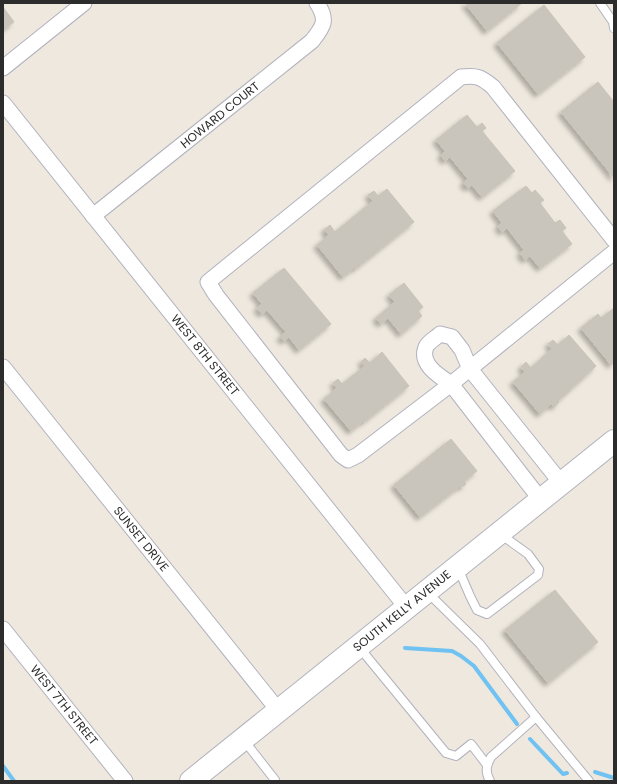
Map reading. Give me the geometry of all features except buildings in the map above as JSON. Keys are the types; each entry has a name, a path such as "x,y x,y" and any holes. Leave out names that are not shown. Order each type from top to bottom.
{"main road":[{"name":"SOUTH KELLY AVENUE","path":"191,781 614,441"}],"street":[{"path":"3,68 84,3"},
{"name":"HOWARD COURT","path":"93,216 312,41 320,31 324,22 322,11 317,3"},
{"path":"614,240 493,87 482,78 462,76 208,282 216,295 341,455 348,460 358,455 451,384 614,252"},
{"name":"WEST 8TH STREET","path":"3,103 406,608"},
{"path":"541,500 451,384 432,370 424,358 426,347 440,334 452,337 462,350 470,369 562,484"},
{"name":"SUNSET DRIVE","path":"3,367 278,710"},
{"name":"WEST 7TH STREET","path":"3,628 125,781"}],"lane":[{"path":"600,3 613,22 614,28"},
{"path":"458,567 477,610 487,614 538,575 539,569 528,554 500,533"},
{"path":"426,592 480,644 536,717 589,781"},
{"path":"358,646 446,754 456,756 471,744 487,765"},
{"path":"490,781 486,770 491,757 536,717"},
{"path":"243,739 275,780 274,781"}],"waterway":[{"path":"405,648 452,651 461,656 474,666 517,724"},
{"path":"530,739 563,774 567,773"},
{"path":"3,766 14,781"},
{"path":"595,772 614,778"}]}
